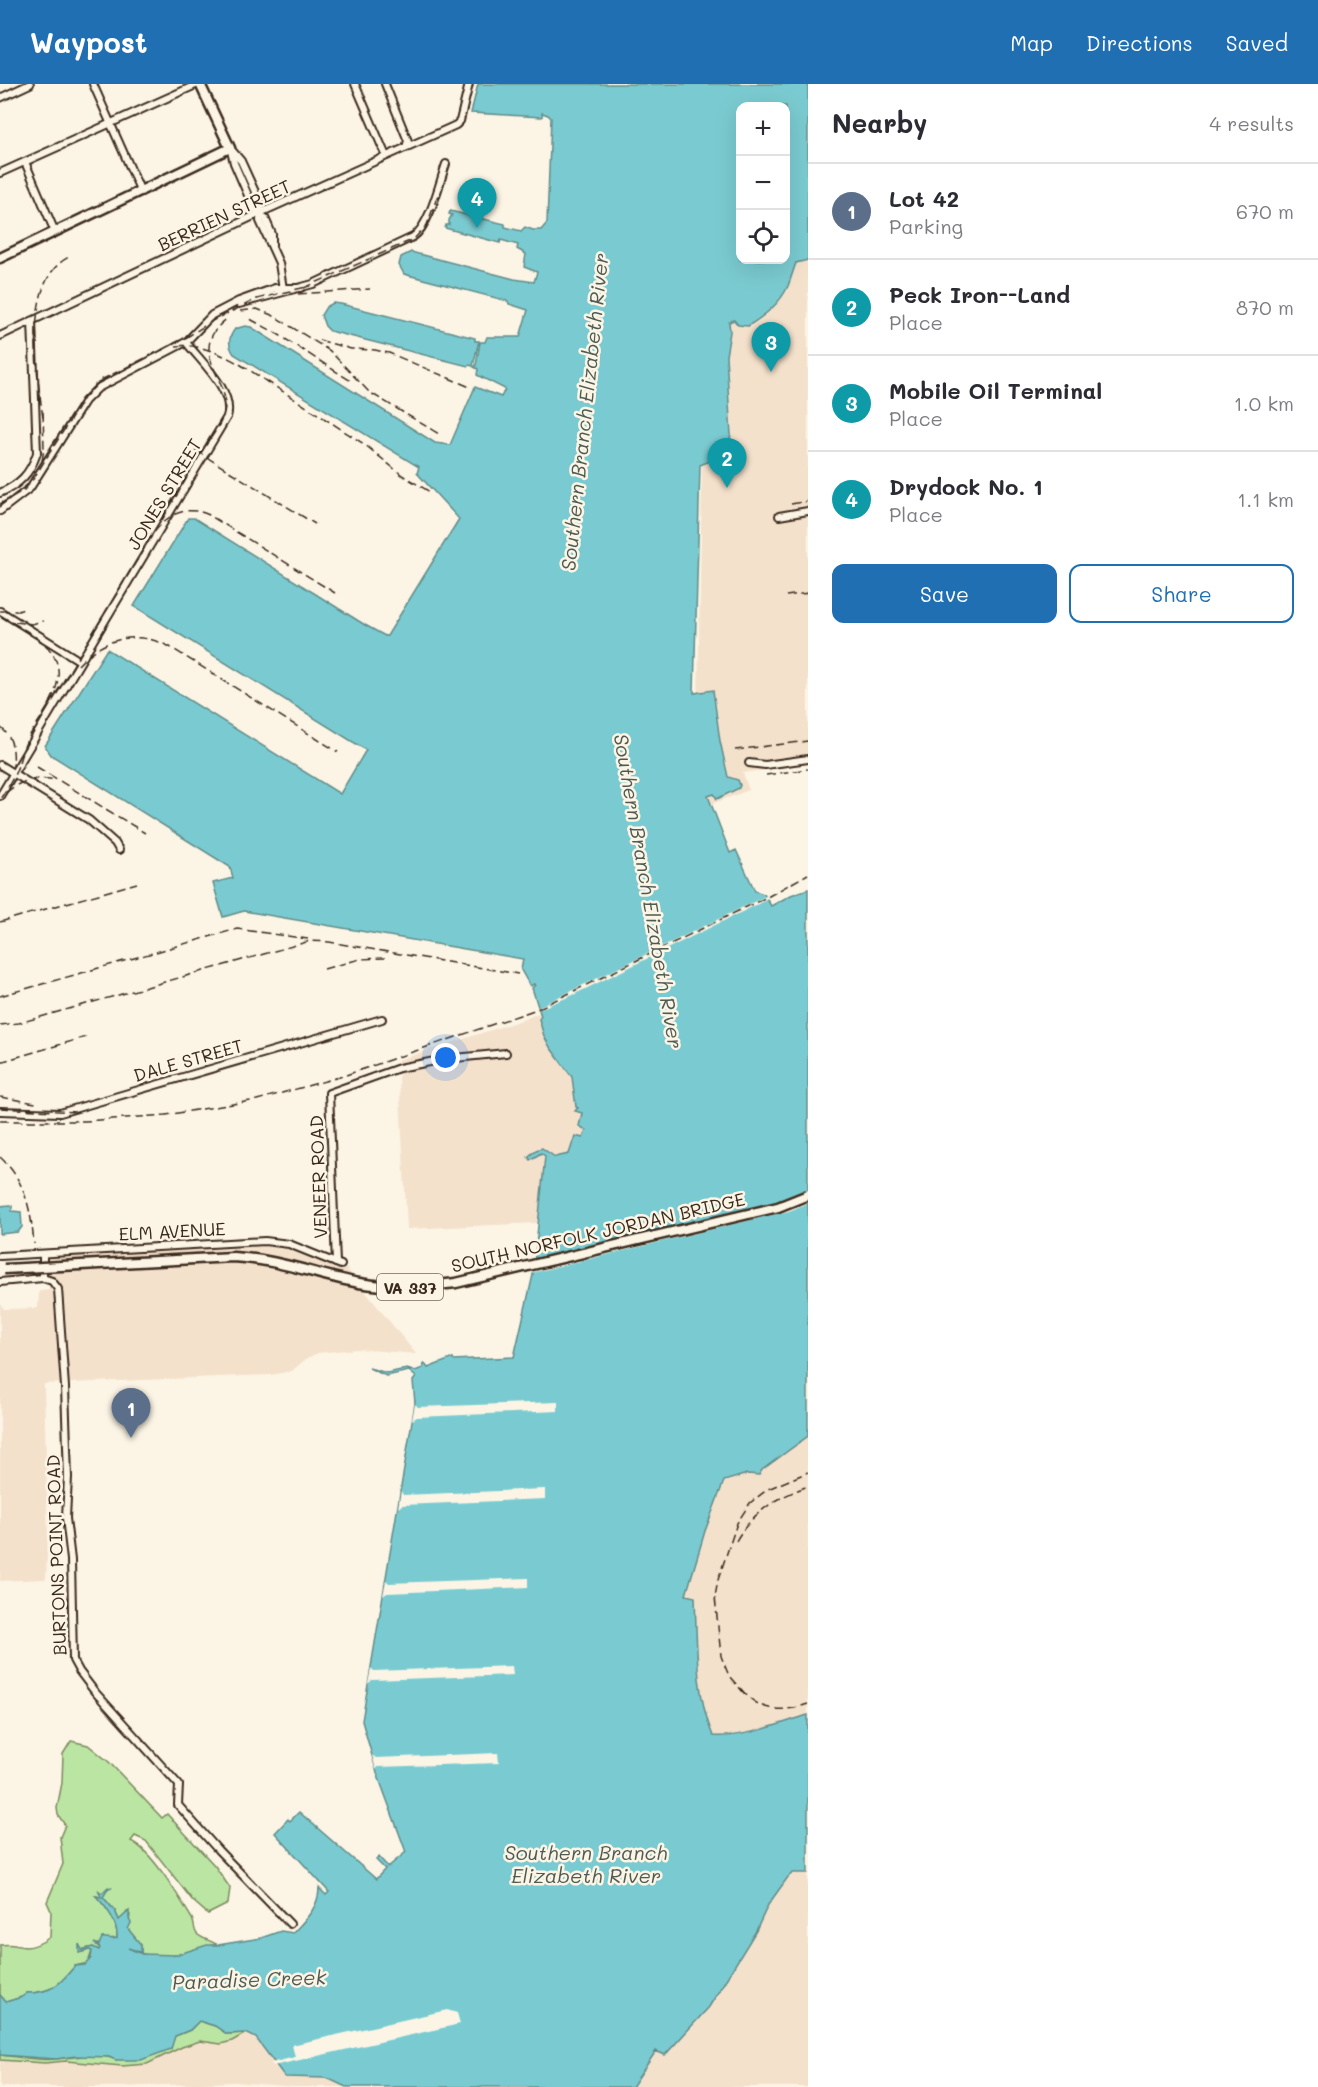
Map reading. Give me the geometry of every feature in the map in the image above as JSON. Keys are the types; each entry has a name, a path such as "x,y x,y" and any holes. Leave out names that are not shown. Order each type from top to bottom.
{"main road":[{"path":"0,258 230,148 199,84"},
{"name":"SOUTH NORFOLK JORDAN BRIDGE","path":"2,1269 233,1257 262,1259 359,1283 400,1287 436,1286 767,1210 808,1195"}],"street":[{"path":"0,98 30,84"},
{"path":"93,84 141,192"},
{"path":"0,173 199,84"},
{"path":"355,84 386,156"},
{"path":"385,84 408,139 405,147"},
{"name":"BERRIEN STREET","path":"0,336 260,213 456,125 460,121 469,84"},
{"path":"230,148 254,209 265,218 272,234 272,247 279,263 283,290"},
{"path":"25,162 55,232"},
{"path":"0,511 30,488 91,393 104,383 186,342 212,315 230,306 283,290 301,288 390,249 417,234 426,220 446,164"},
{"path":"0,493 17,484 29,472 37,447 32,321"},
{"name":"JONES STREET","path":"0,796 195,474 229,413 228,401 221,386 186,342"},
{"path":"779,516 808,511"},
{"path":"0,611 80,662"},
{"path":"749,763 765,765 808,759"},
{"path":"0,765 89,820 115,843 119,850"},
{"name":"DALE STREET","path":"0,1111 60,1113 382,1019"},
{"name":"VENEER ROAD","path":"339,1264 329,1093 399,1068 445,1059 506,1053"},
{"name":"ELM AVENUE","path":"0,1256 265,1241 289,1244 339,1264"},
{"path":"0,1282 43,1278 43,1254"},
{"name":"BURTONS POINT ROAD","path":"43,1278 52,1281 58,1289 63,1346 67,1446 66,1509 71,1560 73,1660 95,1692 179,1785 178,1805 290,1924"}],"shaded area":[{"path":"713,84 808,84 808,764 743,773 749,790 709,805 697,757 703,410"},
{"path":"546,1010 598,1091 578,1159 538,1223 407,1229 398,1060"},
{"path":"251,1245 294,1249 347,1269 416,1354 357,1349 318,1353 307,1358 292,1371 271,1375 44,1384 48,1535 46,1579 0,1581 0,1303 4,1309 38,1308 39,1291 49,1290 48,1259 52,1257"},
{"path":"808,1431 808,1719 756,1736 692,1740 659,1595 695,1488 747,1474 759,1475"},
{"path":"725,1862 808,1870 808,2087 612,2087"},
{"path":"246,2033 256,2038 285,2077 327,2078 346,2087 294,2087 234,2082 122,2087 0,2087 0,2055 23,2058 109,2057 175,2036"}],"green space":[{"path":"71,1741 88,1745 109,1762 162,1818 167,1814 215,1866 230,1888 228,1904 208,1914 193,1901 146,1841 135,1836 131,1841 148,1854 164,1875 192,1919 197,1934 218,1945 169,1956 152,1956 128,1948 141,1951 141,1945 128,1929 130,1915 127,1912 119,1920 115,1911 103,1897 110,1888 102,1893 99,1891 102,1898 96,1896 114,1921 117,1938 97,1945 101,1949 99,1950 93,1947 81,1950 82,1952 92,1951 88,1963 75,1966 56,1988 27,1993 6,2002 0,1995 0,1945 29,1947 50,1937 51,1911 47,1902 63,1864 60,1837 65,1825 58,1815 57,1808 62,1783 63,1754"},
{"path":"199,2021 215,2026 227,2034 246,2033 221,2044 200,2041 147,2064 122,2066 66,2061 45,2063 0,2060 0,2055 42,2060 94,2055 116,2060 190,2030"}],"water":[{"name":"Southern Branch Elizabeth River","path":"478,84 808,84 808,260 796,263 785,292 766,314 748,326 738,325 734,320 729,322 730,332 726,356 731,435 725,455 700,465 694,693 713,690 728,777 738,780 740,785 739,788 717,799 714,794 708,796 730,853 736,850 755,891 764,894 771,906 808,889 808,1436 762,1470 759,1475 747,1474 724,1481 705,1531 686,1595 695,1597 700,1685 713,1736 749,1733 808,1715 808,1873 793,1873 788,1877 768,1905 756,1931 709,2007 665,2055 656,2051 632,2087 346,2087 327,2078 285,2077 256,2038 246,2033 227,2034 215,2026 199,2021 190,2030 175,2036 171,2049 141,2060 76,2056 56,2059 0,2055 0,1995 6,2002 27,1993 49,1989 60,1982 75,1966 85,1965 91,1958 92,1951 79,1953 79,1944 82,1950 93,1947 99,1950 100,1948 94,1943 99,1945 102,1938 117,1938 114,1921 96,1896 101,1897 99,1891 102,1893 108,1887 112,1888 108,1889 103,1897 115,1911 119,1920 129,1911 131,1923 128,1929 141,1945 141,1952 128,1948 142,1954 176,1955 207,1945 261,1938 281,1931 293,1933 307,1918 317,1901 319,1888 326,1895 329,1892 275,1833 288,1819 290,1821 299,1812 376,1879 385,1869 376,1860 379,1857 388,1867 406,1852 377,1773 362,1721 415,1403 413,1381 416,1377 409,1371 386,1376 369,1368 387,1373 406,1369 415,1371 423,1368 424,1363 428,1368 453,1358 453,1360 514,1357 533,1275 545,1156 541,1153 530,1160 528,1157 542,1148 555,1157 569,1154 575,1136 583,1138 586,1130 579,1126 582,1113 575,1111 578,1108 572,1077 544,1036 539,1019 541,1016 532,988 535,985 530,986 521,970 523,959 244,911 223,917 213,883 233,878 230,867 51,755 45,746 107,649 340,794 366,750 134,606 188,518 194,518 365,625 387,636 459,519 417,473 419,467 234,354 230,338 235,329 251,327 435,443 450,445 475,387 501,397 505,389 477,375 478,369 474,367 480,342 485,342 487,337 520,337 528,310 509,304 508,301 404,274 399,265 401,257 411,252 514,279 534,282 537,272 524,267 526,254 517,249 518,245 501,240 500,243 445,228 449,225 452,215 449,214 450,211 505,224 505,227 521,231 525,227 541,230 547,223 551,118 542,113 542,117 471,113"},
{"path":"333,303 475,338 475,341 479,341 473,366 330,331 325,326 321,315 326,307"},
{"path":"10,1205 12,1211 21,1212 22,1227 18,1232 0,1234 0,1206"}],"pier":[{"path":"768,895 769,897 758,904 573,995 537,1010 536,1008"},
{"path":"808,1190 808,1203 789,1211 531,1273 532,1261 763,1206 786,1200"},
{"path":"558,1402 558,1411 417,1417 412,1420 415,1404 418,1407"},
{"path":"545,1489 545,1499 402,1505 398,1508 401,1491 403,1495"},
{"path":"528,1578 528,1587 387,1593 383,1596 386,1580 389,1583"},
{"path":"512,1666 513,1675 372,1680 368,1684 371,1668 374,1671"},
{"path":"498,1753 499,1763 378,1767 376,1770 372,1755 376,1758"},
{"path":"447,2010 457,2013 460,2024 273,2066 271,2063 295,2057 292,2045"}],"railway":[{"path":"304,288 414,239 427,225 439,192"},
{"path":"43,418 36,354 39,307 44,286 54,269 69,257"},
{"path":"0,504 24,490 32,481 84,398 101,380 257,299 310,286"},
{"path":"298,294 370,289"},
{"path":"240,311 257,309 274,316 330,351 369,392 439,434"},
{"path":"162,520 216,430 224,412 224,395 209,351 210,340 216,329 228,318"},
{"path":"250,319 351,381"},
{"path":"319,340 351,349 389,353 470,387"},
{"path":"176,346 200,348 226,357 271,385"},
{"path":"265,380 364,444 402,475 430,492"},
{"path":"42,461 43,411"},
{"path":"195,450 315,524"},
{"path":"791,504 808,501"},
{"path":"49,705 153,534 164,521 177,513 192,511 209,515 335,593"},
{"path":"786,596 808,593"},
{"path":"0,611 24,609"},
{"path":"0,615 40,640 56,660 58,672 56,687 49,705 27,740 14,775 0,799"},
{"path":"15,622 32,624 43,621"},
{"path":"78,665 98,648 121,639 145,638 158,641 338,752"},
{"path":"0,727 11,741 13,767"},
{"path":"735,750 808,741"},
{"path":"37,767 145,833"},
{"path":"766,775 808,769"},
{"path":"6,793 29,780 56,780"},
{"path":"0,1121 85,1121 166,1115 257,1100 343,1076 537,1009 769,896 808,874"},
{"path":"0,922 137,883"},
{"path":"0,996 237,929 308,939"},
{"path":"0,1025 19,1023 310,941 329,942 518,974"},
{"path":"324,969 360,959 385,958"},
{"path":"0,1062 86,1037"},
{"path":"0,1097 36,1103"},
{"path":"0,1108 75,1112"},
{"path":"0,1157 16,1176 26,1197 34,1244"},
{"path":"745,1694 729,1676 721,1656 715,1597 718,1580 737,1523 750,1503 768,1489 808,1472"},
{"path":"736,1541 750,1522 767,1507 786,1495 808,1486"},
{"path":"741,1689 748,1697 763,1706 789,1709 808,1704"}],"place":[{"name":"Drydock No. 1","path":"477,228"},
{"name":"Mobile Oil Terminal","path":"771,372"},
{"name":"Peck Iron--Land","path":"727,488"},
{"name":"Lot 42","path":"131,1438"}],"water label":[{"name":"Paradise Creek","path":"249,1979"}]}
